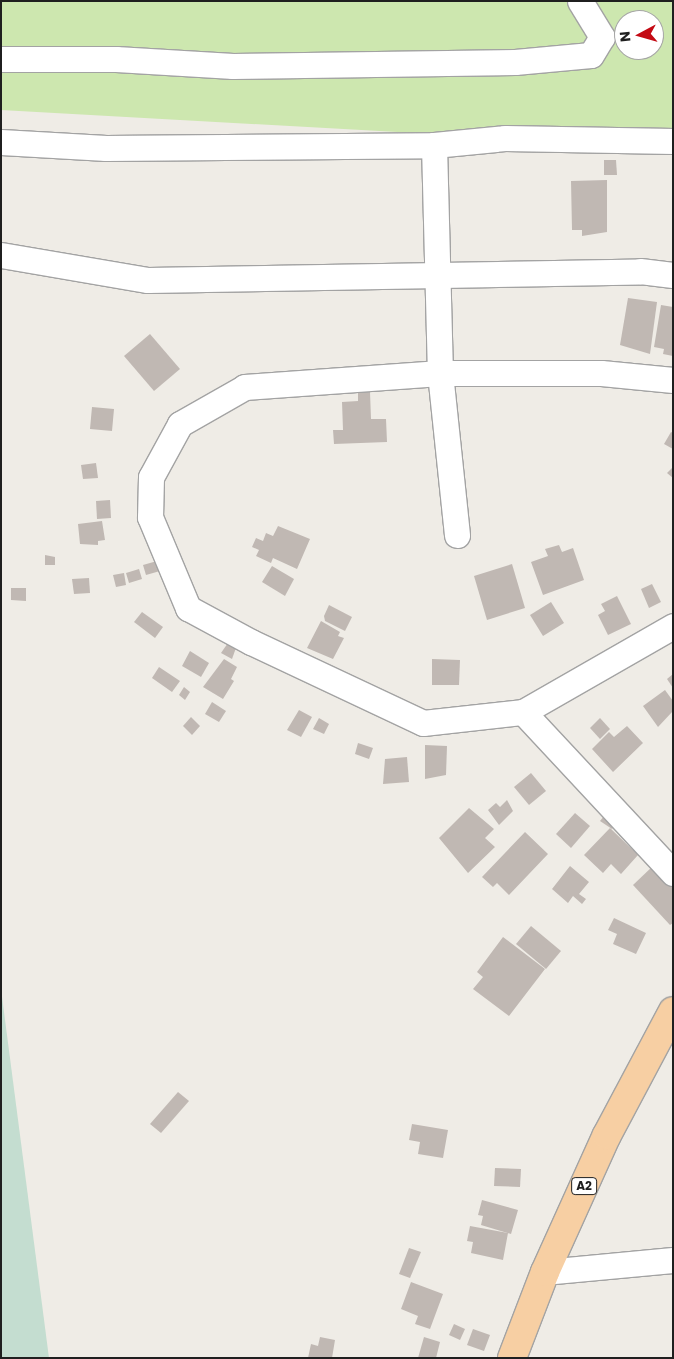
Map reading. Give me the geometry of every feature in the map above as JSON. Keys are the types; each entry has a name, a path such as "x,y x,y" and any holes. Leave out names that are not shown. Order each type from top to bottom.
{"main road":[{"name":"A2","path":"512,1358 545,1272 607,1135 673,1011"}],"street":[{"path":"1,59 116,60 233,66 515,62 591,55 602,37 580,1"},
{"path":"1,142 106,148 434,145 505,138 673,141"},
{"path":"434,145 435,272 440,373 458,535"},
{"path":"1,255 148,280 435,272 640,271 673,275"},
{"path":"673,380 601,373 440,373 245,387 180,424 150,477 150,517 188,608 251,642 423,723 523,712 673,626"},
{"path":"523,712 673,873"},
{"path":"545,1272 673,1260"}],"green space":[{"path":"1,1 673,1 673,139 505,138 1,110"},
{"path":"1,989 49,1358 1,1358"}],"building":[{"path":"604,160 616,160 617,175 604,175"},
{"path":"607,180 607,232 582,236 582,230 572,230 571,181"},
{"path":"628,298 657,302 650,354 620,345"},
{"path":"661,305 673,307 673,356 663,354 664,349 654,347"},
{"path":"150,334 180,369 154,391 124,356"},
{"path":"370,392 371,419 386,419 387,442 334,444 333,430 343,430 342,402 358,401 358,393"},
{"path":"92,407 114,409 112,431 90,429"},
{"path":"671,432 673,433 673,449 664,444"},
{"path":"96,463 98,478 83,479 81,465"},
{"path":"673,467 673,478 667,473"},
{"path":"110,500 111,518 97,519 96,501"},
{"path":"102,521 105,540 98,541 98,545 80,544 78,524"},
{"path":"278,526 310,539 297,569 273,558 271,563 256,556 259,550 252,547 256,538 263,541 266,533 273,536"},
{"path":"559,545 562,552 573,548 584,580 543,595 531,562 548,556 545,549"},
{"path":"45,555 55,557 55,565 45,565"},
{"path":"157,561 160,571 146,575 143,565"},
{"path":"512,564 525,608 487,620 474,576"},
{"path":"272,566 294,579 285,596 262,582"},
{"path":"139,569 142,579 129,583 126,573"},
{"path":"124,573 126,585 116,587 113,575"},
{"path":"89,578 90,593 74,594 72,579"},
{"path":"652,584 661,602 649,608 641,589"},
{"path":"11,588 26,588 26,601 11,600"},
{"path":"617,596 631,624 608,635 598,615 605,611 601,604"},
{"path":"551,602 564,623 543,636 530,615"},
{"path":"329,605 352,617 345,631 325,621 324,616"},
{"path":"142,612 163,627 155,638 134,622"},
{"path":"321,621 340,632 338,636 344,638 333,659 307,648"},
{"path":"230,640 237,645 232,659 221,653"},
{"path":"190,651 209,663 201,677 182,666"},
{"path":"224,659 237,667 231,679 234,681 223,699 203,687"},
{"path":"432,659 460,660 459,685 432,685"},
{"path":"159,667 180,681 172,692 152,678"},
{"path":"673,674 673,688 667,679"},
{"path":"184,687 190,692 185,700 179,695"},
{"path":"665,690 673,701 673,711 658,727 643,706"},
{"path":"212,702 226,711 219,722 205,714"},
{"path":"299,710 312,717 301,737 287,730"},
{"path":"191,717 200,726 192,735 183,726"},
{"path":"319,718 329,724 324,734 313,729"},
{"path":"600,718 610,729 600,739 590,728"},
{"path":"627,726 643,743 613,772 592,749 609,732 614,737"},
{"path":"358,743 373,748 369,759 355,754"},
{"path":"425,745 447,746 446,775 425,779"},
{"path":"407,757 409,782 383,784 385,759"},
{"path":"531,773 546,791 529,805 514,787"},
{"path":"507,800 513,811 499,825 488,810 496,803 500,807"},
{"path":"469,808 494,829 485,838 495,847 468,873 439,838"},
{"path":"609,810 621,820 612,829 600,821"},
{"path":"575,813 590,826 571,848 556,834"},
{"path":"610,828 638,855 621,874 611,864 603,873 584,855"},
{"path":"525,832 548,854 509,895 497,883 493,887 482,877"},
{"path":"654,865 673,886 673,923 670,925 633,885"},
{"path":"570,866 589,882 579,894 586,899 582,904 573,896 568,903 552,889"},
{"path":"614,918 646,933 636,954 613,944 617,934 608,930"},
{"path":"531,926 561,951 546,969 516,944"},
{"path":"503,937 545,969 509,1016 473,989 483,977 477,972"},
{"path":"178,1092 189,1101 161,1133 150,1124"},
{"path":"412,1124 448,1130 443,1158 418,1154 420,1142 409,1140"},
{"path":"495,1168 521,1169 520,1187 494,1186"},
{"path":"482,1200 518,1210 511,1234 481,1225 483,1216 478,1215"},
{"path":"470,1226 508,1233 503,1260 471,1253 473,1242 467,1241"},
{"path":"409,1248 421,1252 410,1278 399,1274"},
{"path":"411,1282 443,1294 430,1329 415,1324 418,1316 401,1309"},
{"path":"454,1324 465,1329 460,1340 449,1335"},
{"path":"473,1329 490,1335 484,1351 467,1345"},
{"path":"320,1337 335,1340 332,1358 308,1358 311,1344 318,1346"},
{"path":"424,1337 440,1342 436,1358 418,1358"}]}
